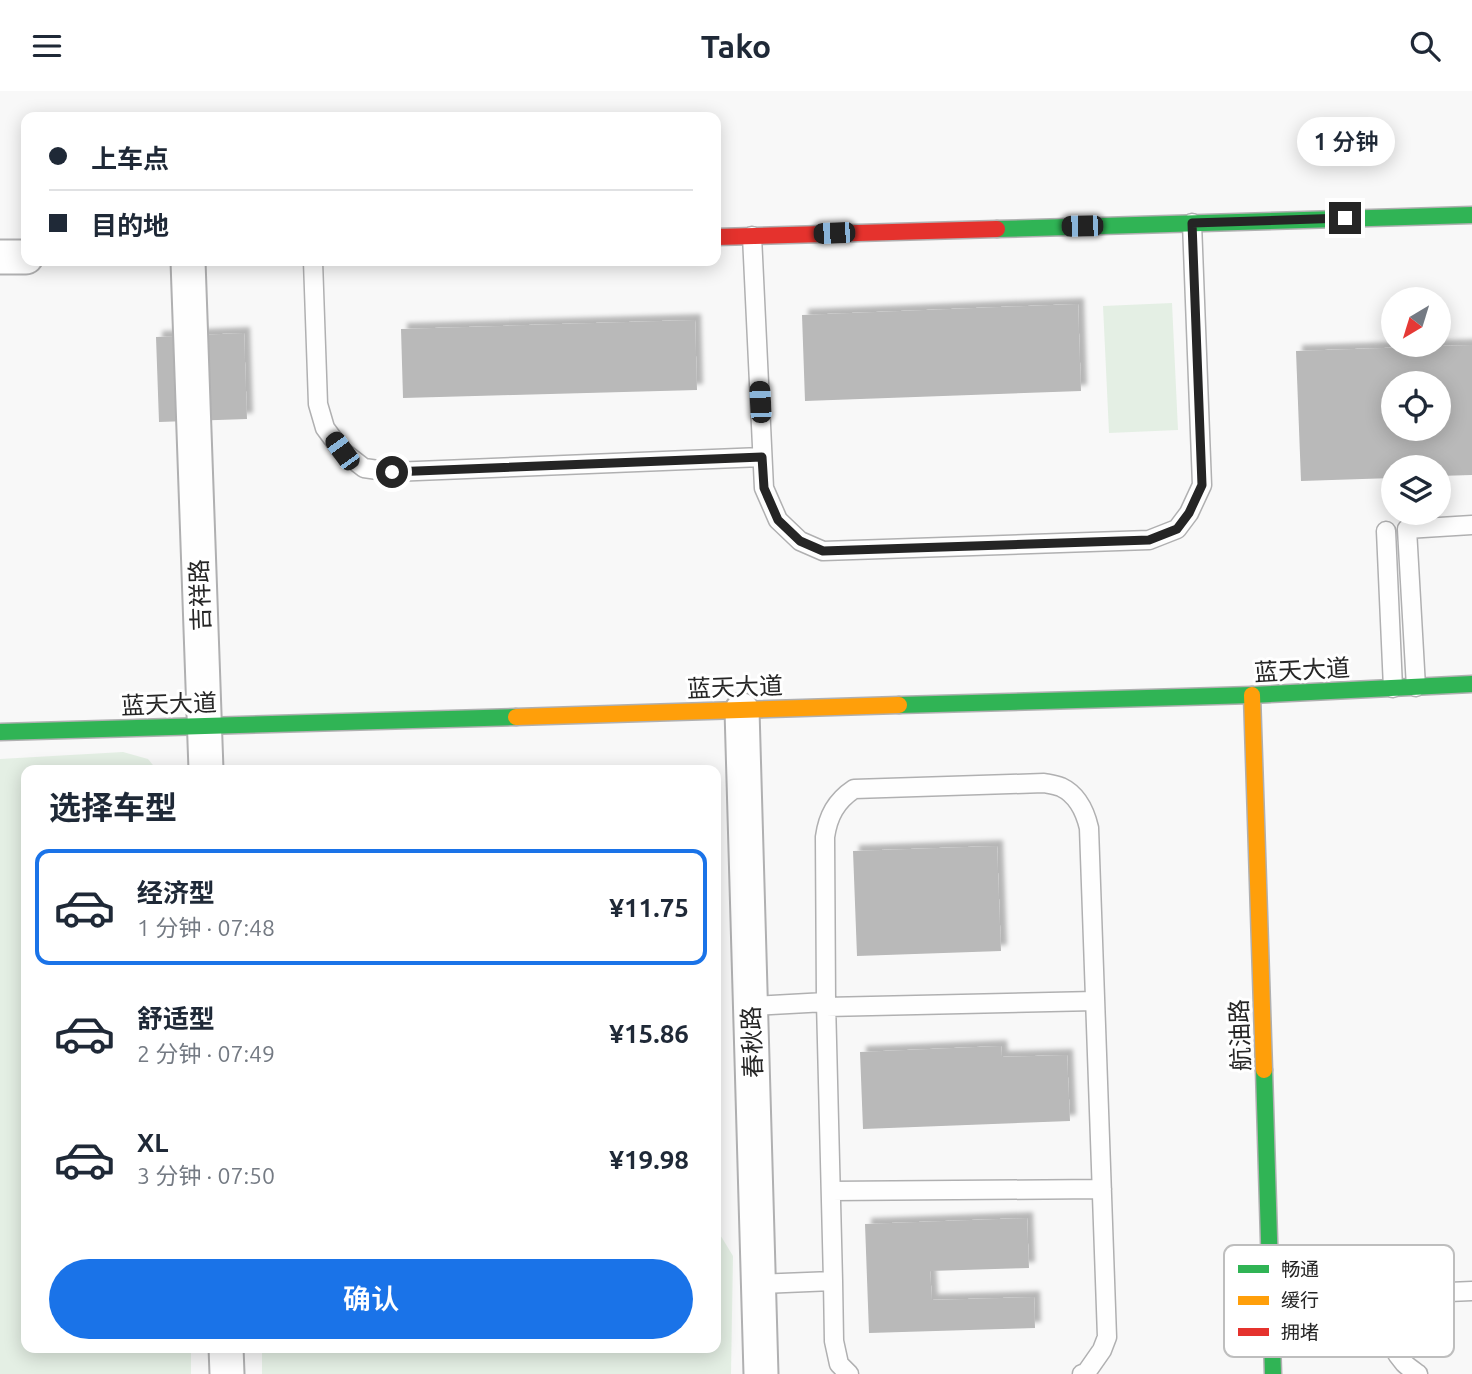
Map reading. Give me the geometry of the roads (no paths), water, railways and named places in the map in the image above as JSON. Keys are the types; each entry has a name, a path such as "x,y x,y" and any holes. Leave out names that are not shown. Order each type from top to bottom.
{"street":[{"path":"721,237 1472,215"},
{"path":"0,257 21,257"},
{"name":"吉祥路","path":"188,266 206,765"},
{"name":"蓝天大道","path":"0,732 1252,695 1472,684"},
{"name":"航油路","path":"1252,695 1269,1245"},
{"name":"春秋路","path":"742,710 761,1374"},
{"path":"226,1353 227,1374"}],"lane":[{"path":"752,236 764,488 778,520 800,541 823,551 1149,540 1177,529 1189,513 1202,485 1192,223"},
{"path":"313,266 318,404 325,428 342,451 364,468 392,472 762,457"},
{"path":"1416,687 1408,529 1472,526"},
{"path":"1386,531 1393,688"},
{"path":"849,1374 839,1364 834,1341 826,1005 827,821 843,797 854,789 1044,783 1061,787 1077,799 1086,814 1089,828 1107,1337 1094,1363 1082,1374"},
{"path":"751,1006 1095,1001"},
{"path":"831,1191 1102,1189"},
{"path":"759,1284 833,1281"},
{"path":"1454,1292 1472,1291"},
{"path":"1400,1357 1418,1374"}]}
